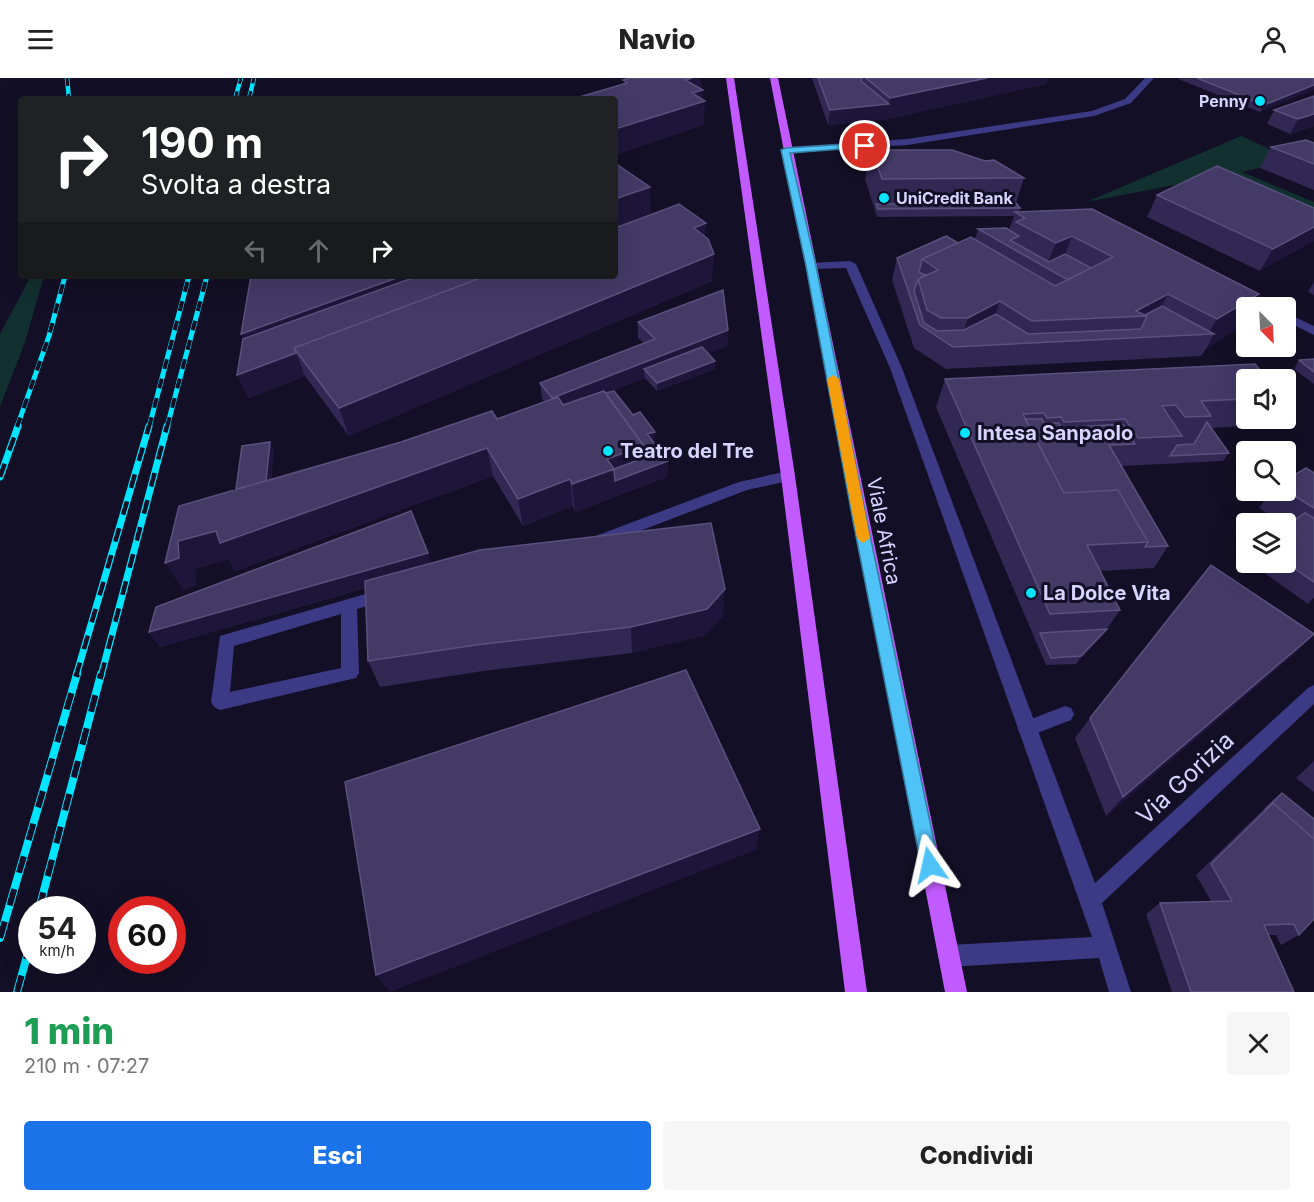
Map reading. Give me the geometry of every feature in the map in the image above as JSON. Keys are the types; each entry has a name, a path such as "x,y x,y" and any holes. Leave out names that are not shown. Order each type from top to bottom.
{"main road":[{"path":"730,78 788,476 856,992"},
{"name":"Viale Africa","path":"774,78 786,150 956,992"}],"street":[{"path":"786,150 907,142 1094,113 1128,102 1150,78"},
{"path":"811,266 850,264 896,369 1091,900 1120,992"},
{"path":"1224,286 1245,297"},
{"path":"1296,322 1314,331"},
{"path":"579,546 591,544 744,486 788,476"},
{"path":"349,605 350,673 220,702 226,641 392,592"},
{"name":"Via Gorizia","path":"1091,900 1314,693"},
{"path":"1027,729 1065,714"},
{"path":"949,956 1106,947"}],"green space":[{"path":"1241,136 1294,160 1242,172 1314,202 1314,230 1195,181 1086,202"},
{"path":"29,279 43,279 25,342 0,407 0,334"}],"building":[{"path":"692,78 685,80 703,90 692,93 705,101 618,128 618,96 583,96 627,83 623,80"},
{"path":"818,78 862,78 861,81 889,104 830,110"},
{"path":"866,78 987,78 890,98"},
{"name":"Penny","path":"1197,78 1314,78 1314,85 1264,105"},
{"path":"1314,96 1314,114 1298,119 1274,110"},
{"path":"1306,140 1314,143 1314,164 1271,147"},
{"path":"872,150 952,150 985,161 994,160 1024,178 882,179"},
{"path":"618,165 650,187 618,198"},
{"path":"1217,166 1314,208 1314,227 1273,249 1157,195"},
{"path":"1016,203 1020,208 878,209 876,204"},
{"path":"679,204 706,223 694,228 708,239 714,254 339,408 294,348 478,279 618,279 618,227"},
{"path":"1092,209 1259,294 1254,297 1236,297 1236,308 1217,319 1168,294 1136,311 1147,316 1032,321 1000,301 968,318 941,318 927,310 918,279 938,270 922,259 971,237 1055,286 1113,257 1072,236 1056,243 1016,222 1025,218 1015,212"},
{"path":"1006,228 1019,236 1010,240 1049,262 1065,254 1091,268 1068,280 978,229"},
{"path":"946,236 958,243 922,259 919,272 925,275 918,279 914,291 924,323 937,331 964,330 996,314 1028,334 1141,329 1147,316 1145,315 1162,306 1214,334 953,347 920,325 897,258"},
{"path":"250,279 394,279 241,334"},
{"path":"410,279 478,279 294,348 296,353 237,375 243,339"},
{"path":"723,290 728,330 552,398 540,383 655,339 638,322"},
{"path":"702,347 715,361 657,383 644,369"},
{"path":"1314,359 1314,372 1299,360"},
{"path":"1255,364 1259,369 1236,369 1236,399 1201,401 1211,416 1185,417 1176,405 1162,406 1182,436 1138,438 1125,419 1064,422 1061,417 1047,418 1044,413 1023,414 1064,493 1118,490 1148,542 1087,545 1120,610 1050,614 945,379"},
{"path":"604,391 644,446 607,459 614,469 572,484 570,479 518,499 487,448 220,543 216,531 178,541 179,558 165,563 179,506 401,442 492,411 497,419 558,397 563,405"},
{"path":"614,391 633,415 640,412 655,432 647,434 668,461 615,481 614,469 644,458 644,446 605,393"},
{"path":"1025,419 1042,419 1044,423 1059,423 1061,428 1123,424 1135,444 1109,445 1168,546 1145,547 1148,542 1118,490 1064,493"},
{"path":"1207,422 1229,453 1170,456 1177,445 1194,444"},
{"path":"270,442 266,481 236,489 242,446"},
{"path":"1306,468 1314,473 1314,508 1296,497 1296,474"},
{"path":"411,511 428,553 149,632 156,607"},
{"path":"1305,513 1314,518 1314,582 1296,570 1296,519"},
{"path":"711,523 725,589 707,609 631,627 476,645 368,661 365,581 480,550"},
{"path":"1211,565 1314,634 1123,797 1090,718"},
{"path":"1107,629 1081,656 1051,658 1040,633"},
{"path":"686,670 760,829 376,975 345,782"},
{"path":"1282,793 1314,819 1314,839 1273,803 1265,810"},
{"path":"1273,803 1314,839 1314,919 1299,935 1294,924 1264,925 1294,992 1191,992 1160,903 1232,901 1211,864"}],"railway":[{"path":"67,78 69,96"},
{"path":"236,96 241,78"},
{"path":"250,96 254,78"},
{"path":"17,427 49,336 64,279"},
{"path":"149,427 188,279"},
{"path":"167,427 206,279"},
{"path":"0,477 18,426"},
{"path":"76,676 149,426"},
{"path":"101,676 167,426"},
{"path":"0,938 77,674"},
{"path":"42,896 101,674"},
{"path":"17,992 22,974"}],"slow traffic":[{"path":"833,379 863,538"}],"place":[{"name":"Penny","path":"1260,101"},
{"name":"UniCredit Bank","path":"884,198"},
{"name":"Intesa Sanpaolo","path":"965,433"},
{"name":"Teatro del Tre","path":"608,451"},
{"name":"La Dolce Vita","path":"1031,593"}],"route":[{"path":"865,146 786,150 930,865"}]}
